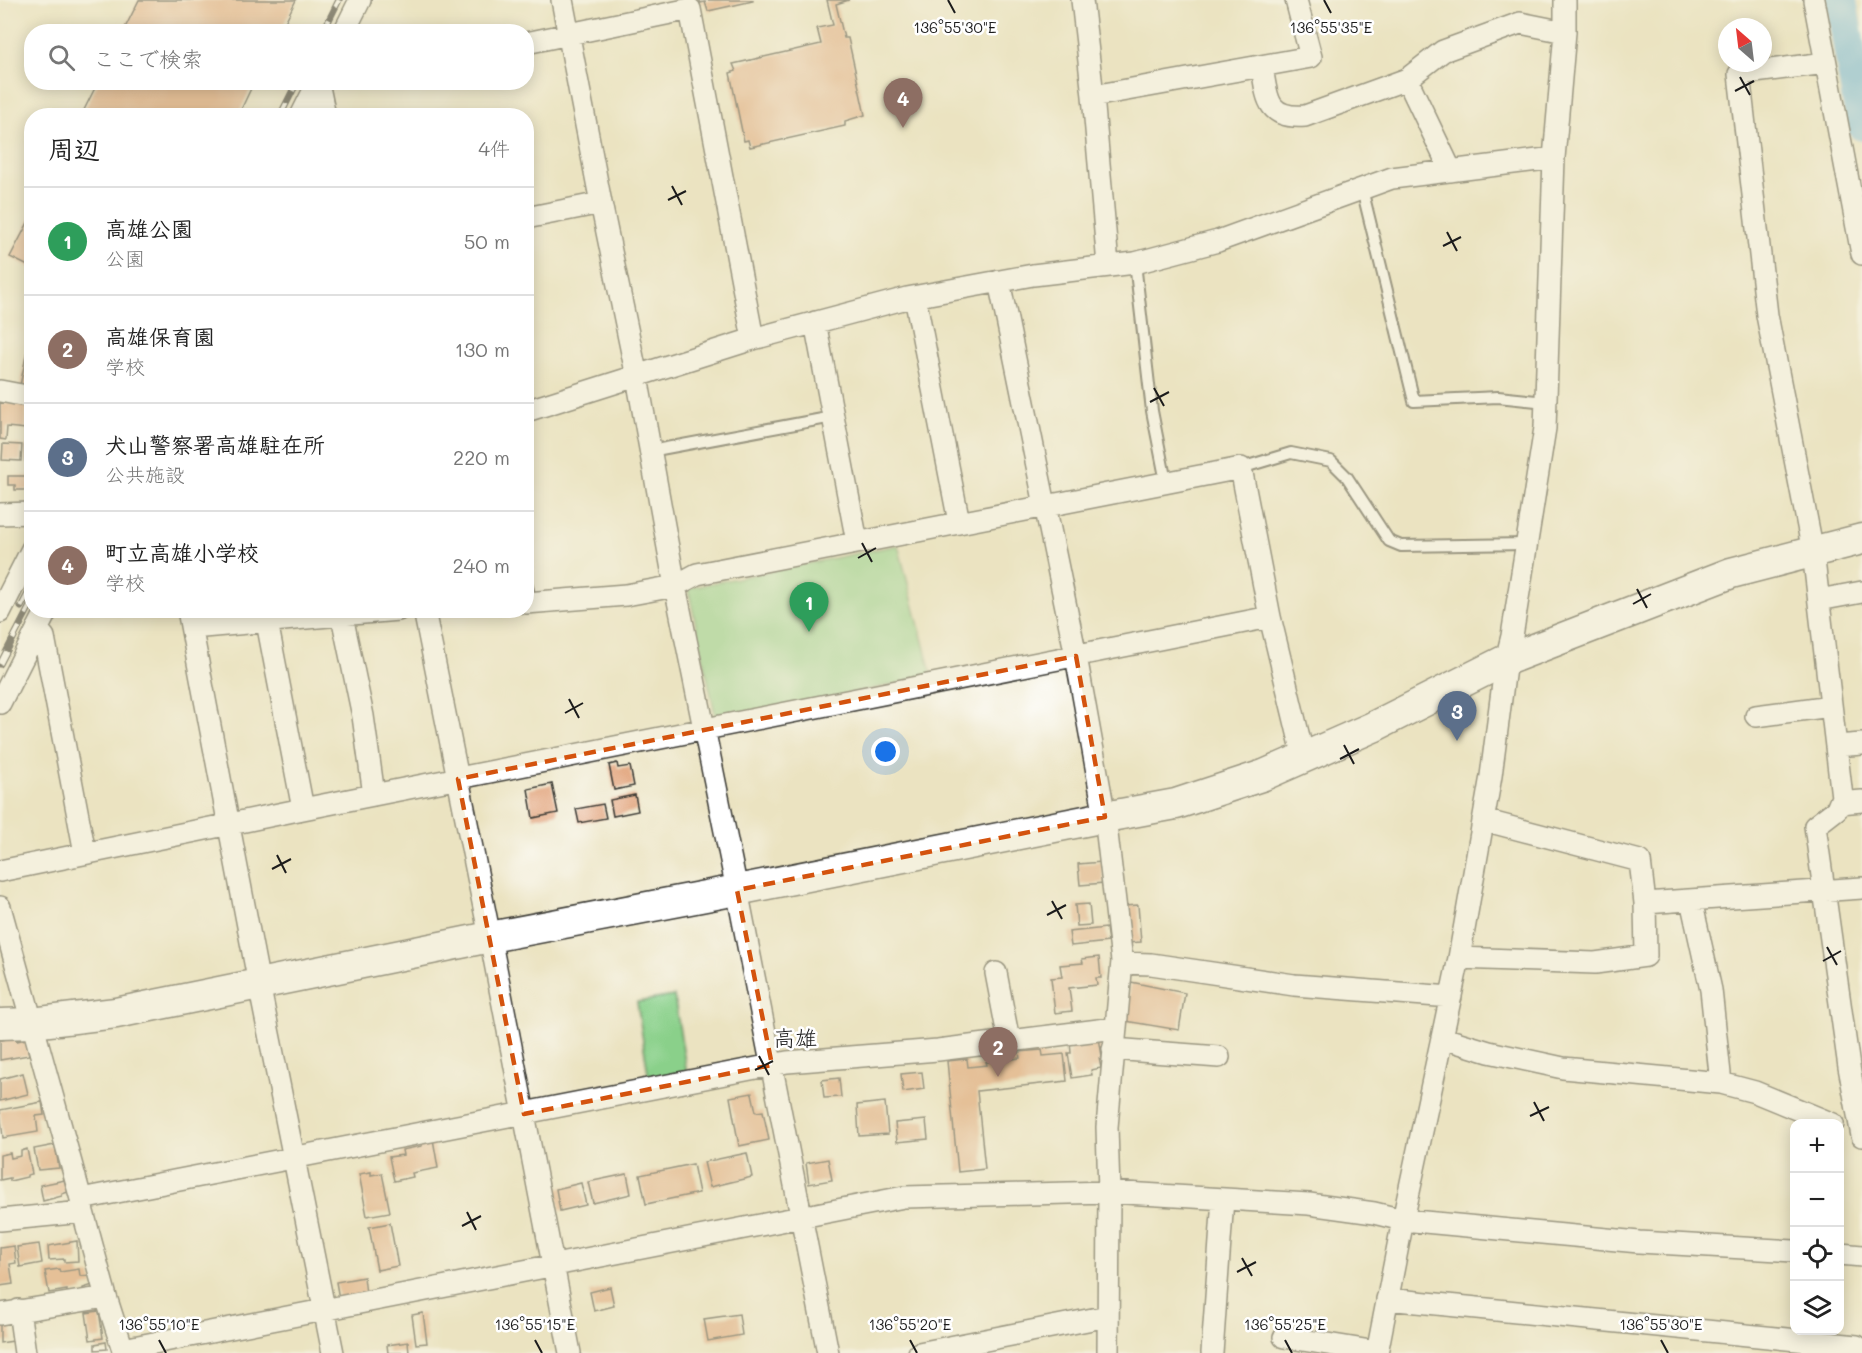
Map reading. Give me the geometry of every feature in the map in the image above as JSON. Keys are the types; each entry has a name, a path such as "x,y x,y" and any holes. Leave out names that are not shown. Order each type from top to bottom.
{"street":[{"path":"348,24 360,0"},
{"path":"562,0 637,377 675,586 738,890 828,1353"},
{"path":"1082,0 1108,265"},
{"path":"1093,96 1311,57 1296,0"},
{"path":"1284,1337 1377,1353 1459,958 1545,428 1554,158 1565,32 1565,0"},
{"path":"1814,0 1862,254"},
{"path":"534,42 569,36 689,4 753,339"},
{"path":"1262,66 1268,100 1277,112 1290,117 1305,116 1407,79 1443,51 1520,23 1565,32"},
{"path":"1826,63 1739,75 1767,315 1813,552 1842,797 1837,809 1815,826 1849,1067 1861,1133"},
{"path":"1407,79 1451,171"},
{"path":"305,108 314,90"},
{"path":"320,90 323,108"},
{"path":"534,409 753,339 915,297 999,280 1135,263 1218,241 1392,178 1554,158"},
{"path":"534,216 601,203"},
{"path":"999,280 1076,656 1105,817 1122,963 1107,1127 1108,1353"},
{"path":"915,297 958,522"},
{"path":"815,322 857,542"},
{"path":"0,391 24,396"},
{"path":"534,596 626,595 675,586 697,574 1241,468 1270,617 1304,758"},
{"path":"0,514 24,513"},
{"path":"0,1024 32,1023 116,1013 490,937 1176,804 1264,775 1373,727 1506,660 1731,573 1862,539"},
{"path":"0,612 24,565"},
{"path":"1819,600 1862,592"},
{"path":"0,871 1270,617"},
{"path":"310,618 267,622 190,619 259,984 333,1353"},
{"path":"343,618 363,716 374,795"},
{"path":"426,618 570,1353"},
{"path":"42,620 85,853"},
{"path":"0,703 42,620"},
{"path":"267,622 303,809"},
{"path":"1756,716 1831,706"},
{"path":"1836,746 1862,744"},
{"path":"1840,803 1862,801"},
{"path":"1459,958 1595,963 1646,956 1645,903 1640,861 1483,820"},
{"path":"1645,903 1862,888"},
{"path":"1690,900 1711,990 1721,1083"},
{"path":"0,907 106,1297 124,1351 904,1197 1109,1192 1309,1204 1374,1213 1403,1220 1640,1242 1790,1251"},
{"path":"1122,963 1151,964 1294,985 1451,997"},
{"path":"996,973 1009,1041"},
{"path":"1443,1038 1489,1052 1563,1068 1721,1083 1755,1092 1821,1119"},
{"path":"0,1220 82,1205 294,1158 772,1065 938,1050 1009,1041 1114,1039 1218,1057"},
{"path":"1844,1127 1861,1133"},
{"path":"1212,1353 1222,1199"},
{"path":"1844,1254 1862,1256"},
{"path":"25,1353 10,1312 106,1297"},
{"path":"1387,1299 1858,1342"},
{"path":"919,1353 1108,1316"}],"lane":[{"path":"1362,189 1414,401 1498,397 1546,402"},
{"path":"1135,263 1152,411 1166,482"},
{"path":"650,450 833,417"},
{"path":"1241,468 1291,453 1331,460 1347,477 1389,542 1401,546 1527,544"}],"highlighted area":[{"path":"1076,656 1105,817 737,890 772,1065 524,1114 458,779"}],"green space":[{"path":"898,545 932,676 717,723 688,588"},
{"path":"674,996 687,1074 649,1080 637,1002"}],"building":[{"path":"139,0 296,0 284,24 127,24"},
{"path":"700,0 753,1 708,11 705,2 700,3"},
{"path":"827,0 849,0 836,4 844,38 848,38 865,115 845,121 845,126 750,147 748,140 744,141 730,73 736,71 733,64 821,44 817,28 833,25"},
{"path":"94,90 250,90 242,108 85,108"},
{"path":"24,230 24,264 10,257"},
{"path":"24,366 24,387 20,386"},
{"path":"0,403 24,404 24,429 7,427 6,440 0,439"},
{"path":"3,444 22,445 21,461 2,460"},
{"path":"8,476 24,476 24,490 15,490 15,485 8,485"},
{"path":"617,763 618,768 630,766 634,786 614,790 609,765"},
{"path":"552,784 558,813 533,818 528,789"},
{"path":"635,795 638,811 613,816 610,800"},
{"path":"603,804 606,818 579,823 576,809"},
{"path":"1102,862 1104,883 1080,885 1078,864"},
{"path":"1089,904 1091,925 1077,926 1075,905"},
{"path":"1138,905 1141,942 1127,943 1124,906"},
{"path":"1106,928 1108,942 1071,946 1069,932"},
{"path":"1099,957 1101,978 1096,978 1097,985 1069,988 1072,1011 1055,1013 1051,978 1062,977 1060,965 1083,963 1082,959"},
{"path":"1131,982 1185,993 1179,1030 1125,1021"},
{"path":"0,1033 2,1040 16,1037 17,1041 26,1039 29,1055 0,1060"},
{"path":"1099,1037 1101,1068 1091,1070 1092,1075 1072,1078 1068,1053 1071,1053 1070,1042"},
{"path":"1042,1050 1043,1056 1064,1054 1067,1081 977,1091 985,1169 958,1172 947,1061 967,1059 968,1067 987,1065 986,1062 1020,1058 1019,1052"},
{"path":"922,1072 924,1089 903,1092 901,1074"},
{"path":"23,1073 28,1094 0,1101 0,1079"},
{"path":"839,1078 841,1097 824,1098 822,1080"},
{"path":"752,1093 756,1112 763,1111 769,1140 739,1146 730,1097"},
{"path":"42,1102 44,1115 36,1116 38,1132 3,1138 0,1110"},
{"path":"885,1102 888,1134 859,1136 857,1105"},
{"path":"926,1120 928,1139 897,1142 895,1123"},
{"path":"433,1139 438,1168 412,1173 413,1177 394,1181 389,1157 403,1155 402,1150 422,1146 422,1141"},
{"path":"55,1145 59,1168 38,1170 34,1149"},
{"path":"27,1149 32,1174 10,1181 10,1178 0,1180 0,1155 10,1153 11,1158 21,1156 21,1151"},
{"path":"747,1153 752,1177 710,1187 704,1162"},
{"path":"828,1159 832,1180 809,1184 806,1163"},
{"path":"693,1164 699,1193 646,1204 640,1175"},
{"path":"371,1172 371,1175 382,1173 390,1212 367,1216 359,1174"},
{"path":"627,1174 631,1194 593,1203 588,1182"},
{"path":"65,1180 68,1192 43,1201 40,1185"},
{"path":"581,1183 586,1205 560,1211 556,1189"},
{"path":"390,1223 398,1266 377,1270 369,1227"},
{"path":"77,1241 78,1261 49,1260 48,1246"},
{"path":"39,1244 42,1263 20,1267 17,1247"},
{"path":"14,1246 16,1263 10,1264 13,1284 0,1286 0,1248"},
{"path":"59,1269 60,1272 79,1269 80,1276 91,1275 93,1285 83,1288 83,1291 67,1293 67,1290 49,1293 45,1271"},
{"path":"364,1277 366,1294 339,1299 336,1282"},
{"path":"610,1287 614,1306 594,1311 590,1292"},
{"path":"99,1311 103,1338 90,1340 86,1313"},
{"path":"423,1313 427,1343 416,1344 412,1315"},
{"path":"739,1314 742,1335 708,1341 704,1319"},
{"path":"10,1323 13,1341 0,1343 0,1324"},
{"path":"106,1342 107,1349 95,1350 95,1344"},
{"path":"408,1342 409,1353 388,1353 387,1345"}],"waterway":[{"path":"1841,0 1862,125"}],"railway":[{"path":"327,24 339,0"},
{"path":"284,108 293,90"},
{"path":"21,607 24,601"},
{"path":"0,664 24,618"}],"place":[{"name":"町立高雄小学校","path":"903,128"},
{"name":"高雄公園","path":"809,632"},
{"name":"犬山警察署高雄駐在所","path":"1457,741"},
{"name":"高雄保育園","path":"998,1077"}],"district":[{"name":"高雄","path":"795,1038"}]}
